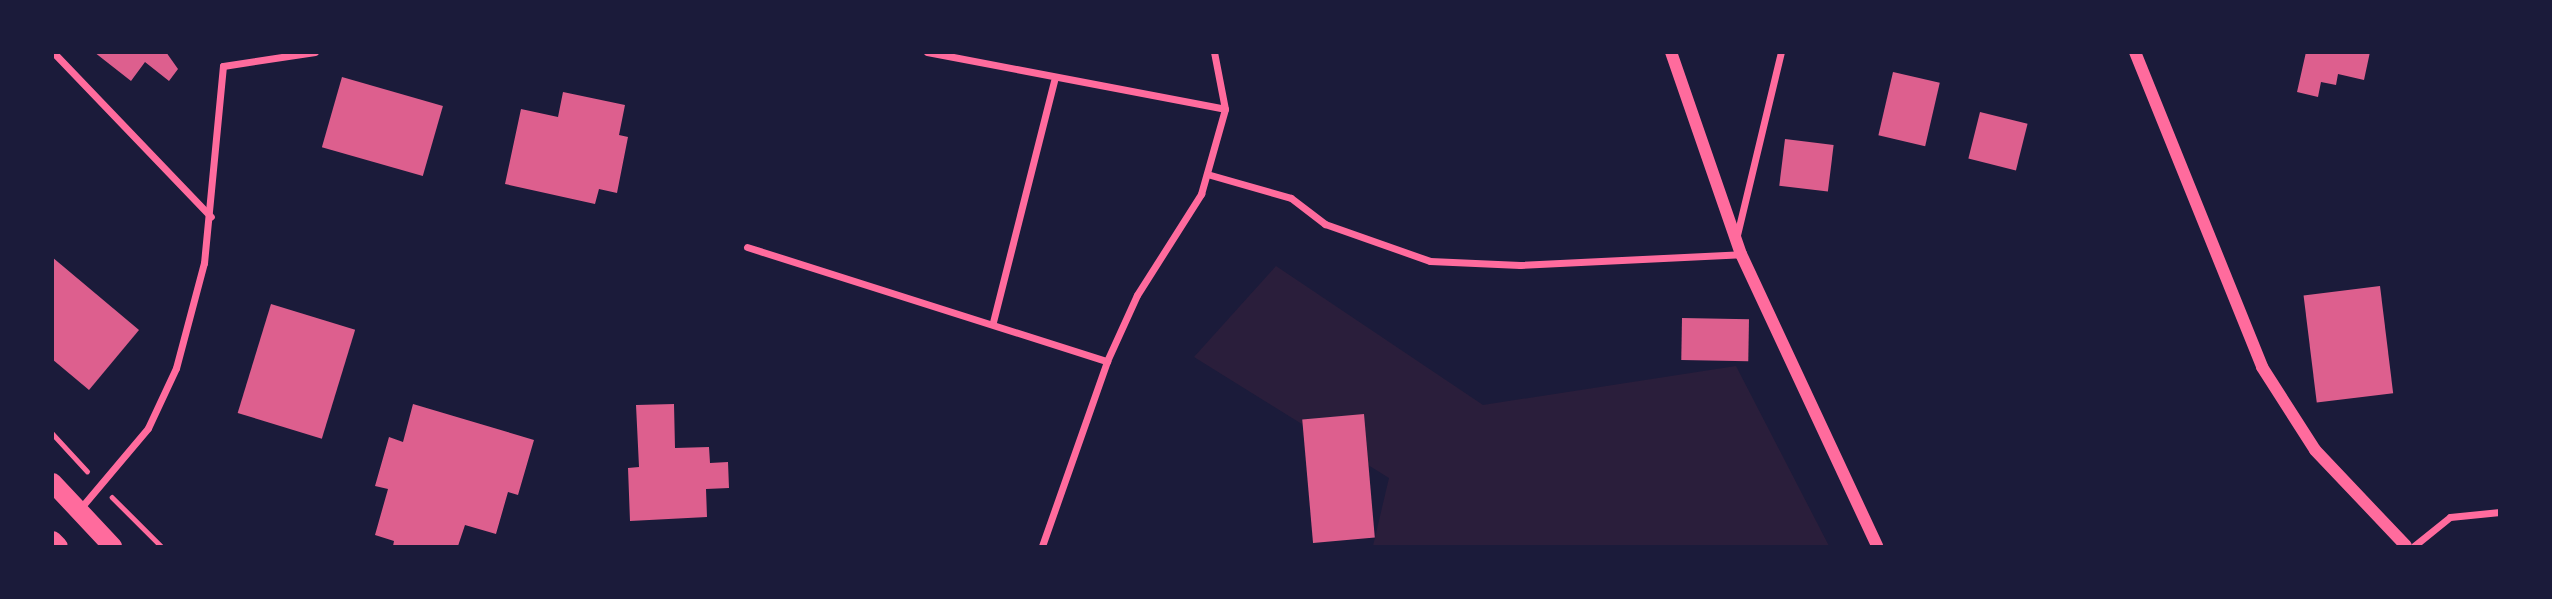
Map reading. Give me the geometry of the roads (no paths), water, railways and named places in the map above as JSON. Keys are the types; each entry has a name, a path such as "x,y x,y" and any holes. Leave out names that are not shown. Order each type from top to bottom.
{"highway":[{"path":"52,482 112,547"},
{"path":"52,540 58,547"}],"street":[{"path":"53,52 211,217"},
{"path":"79,511 133,450 166,397 191,318 211,217 223,66 315,52"},
{"path":"927,52 1054,80 1225,108"},
{"path":"1671,52 1741,254 1877,547"},
{"path":"1736,239 1781,52"},
{"path":"2135,52 2262,367 2315,450 2406,547"},
{"path":"1042,547 1107,361 1208,174 1225,108 1215,53"},
{"path":"993,322 1054,80"},
{"path":"1208,174 1291,198 1325,223 1430,261 1509,265 1741,254"},
{"path":"747,247 993,322 1107,361"},
{"path":"2414,547 2450,517 2500,512"}]}
